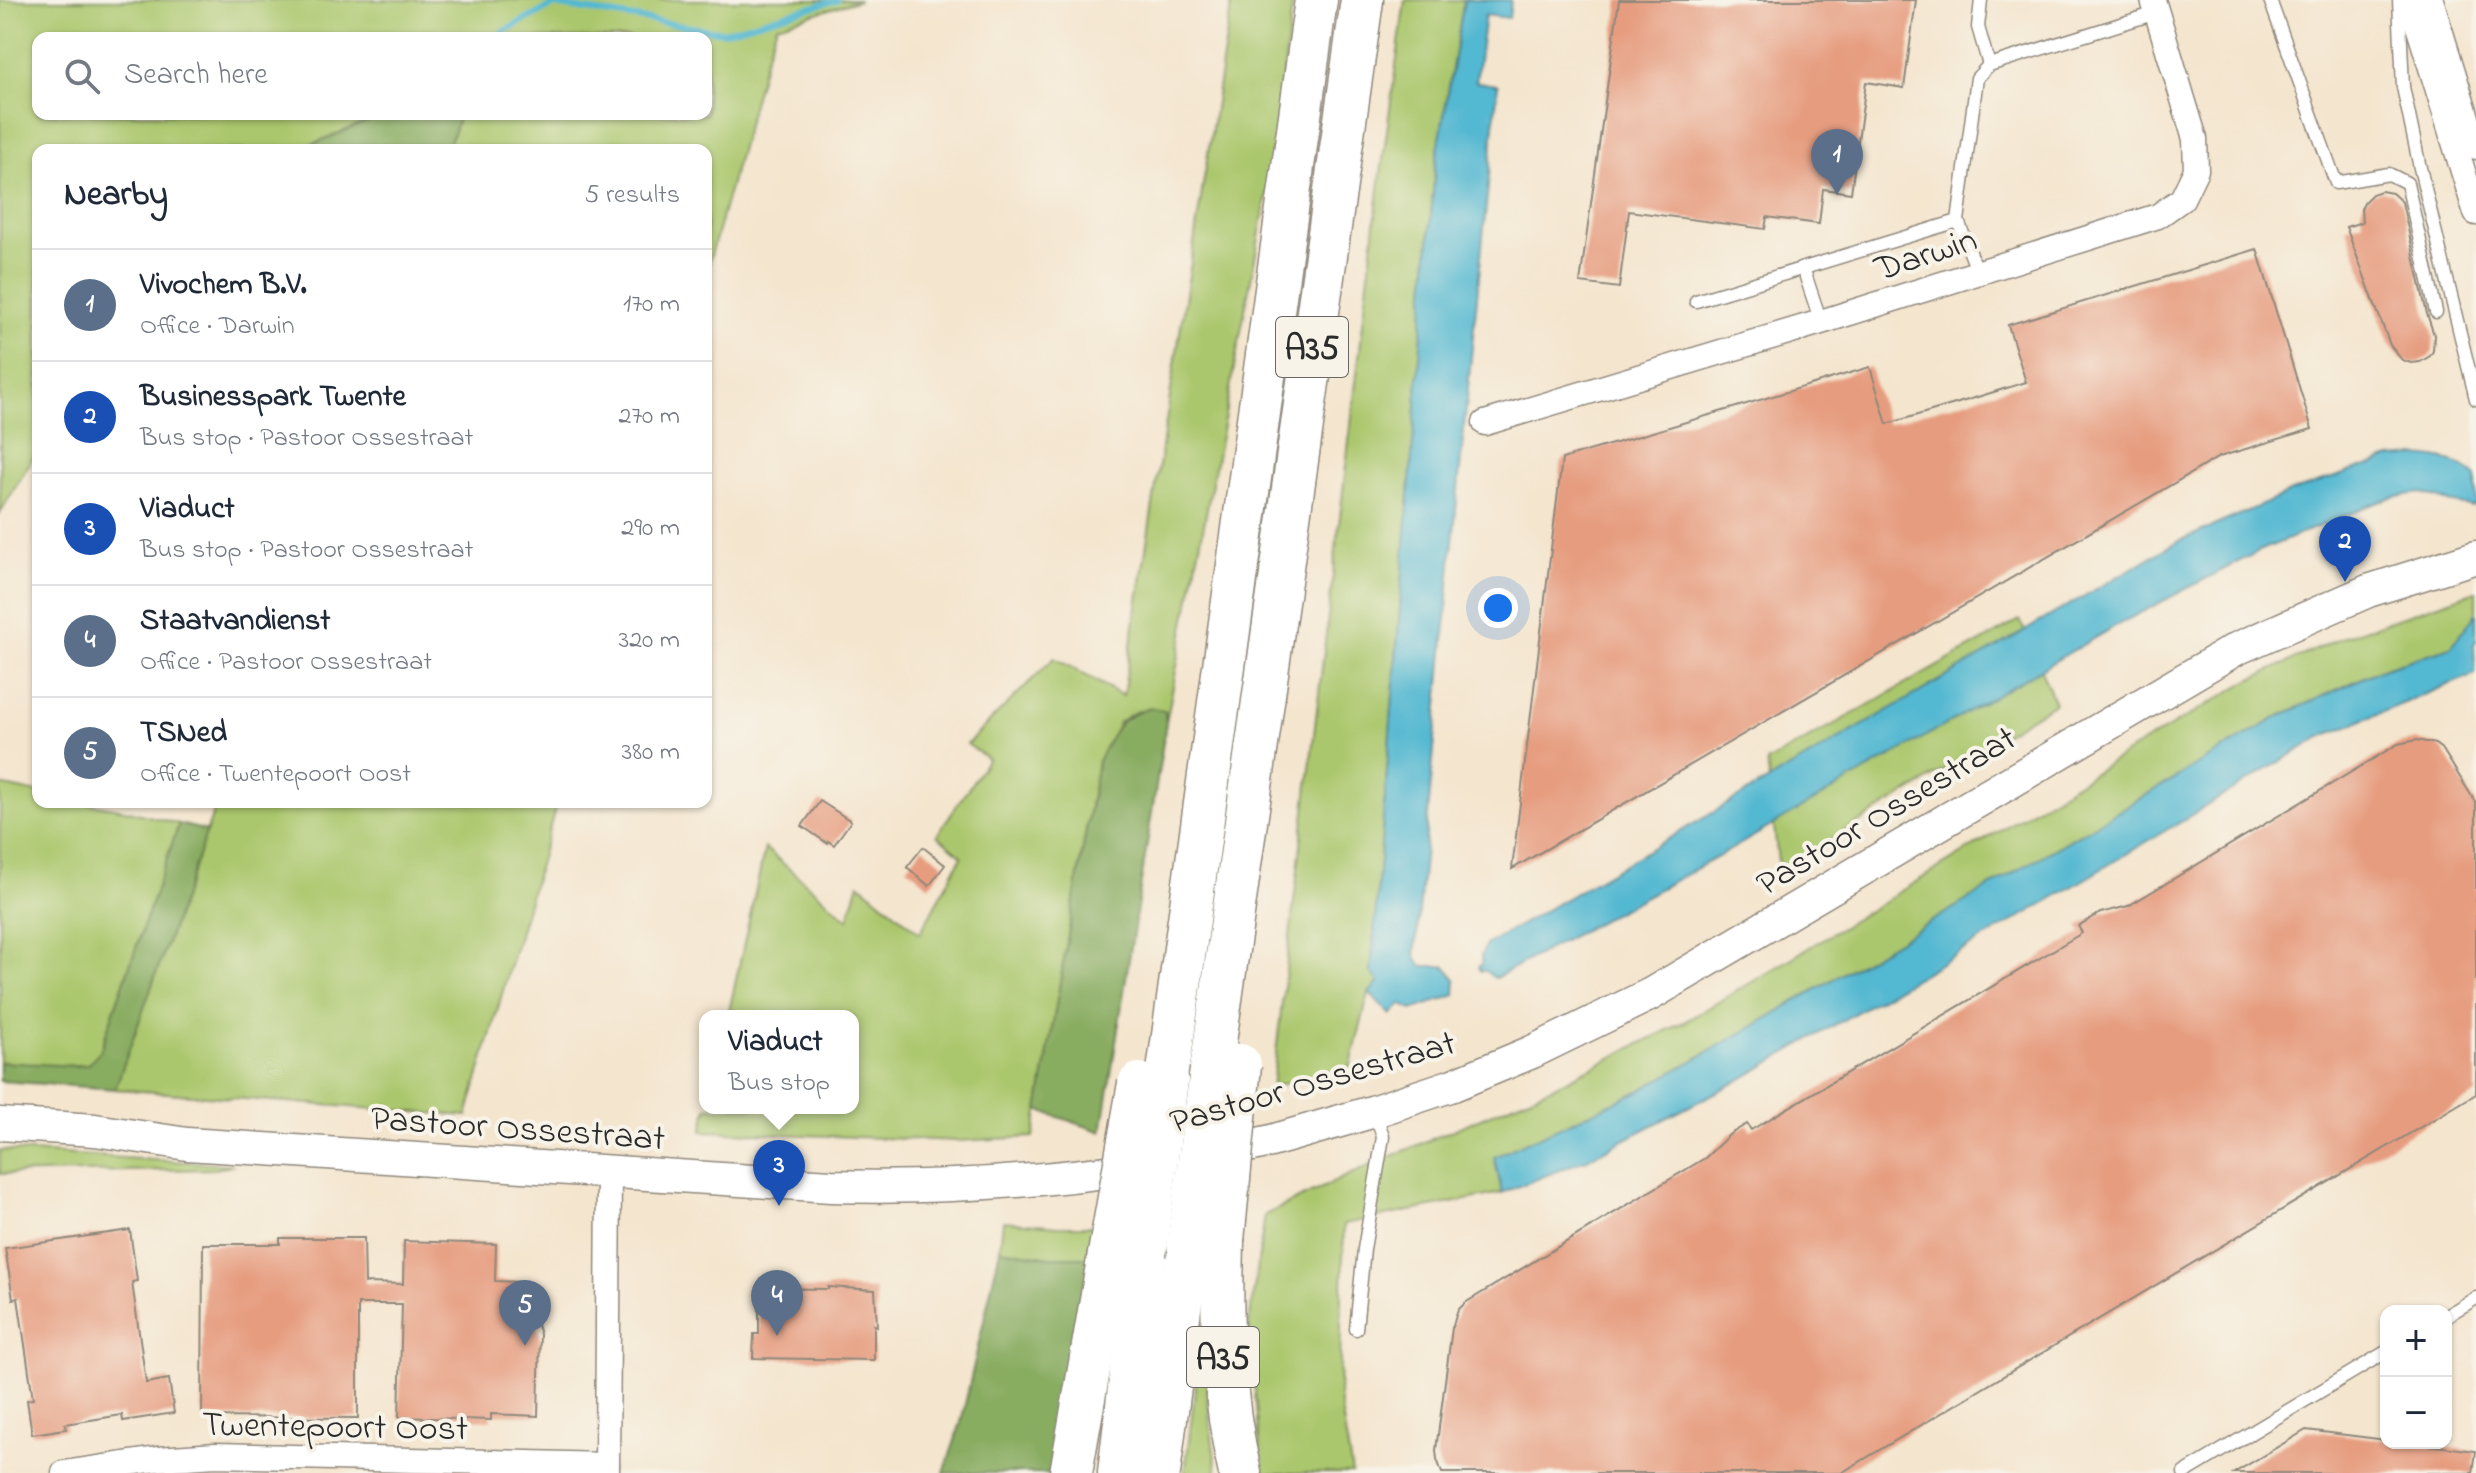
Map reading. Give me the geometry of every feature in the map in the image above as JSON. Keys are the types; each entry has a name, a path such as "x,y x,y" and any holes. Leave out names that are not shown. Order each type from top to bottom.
{"highway":[{"name":"A35","path":"1071,1473 1127,1257 1153,1081 1174,1025 1316,0"},
{"name":"A35","path":"1159,1473 1206,1242 1226,1068 1251,784 1362,0"},
{"name":"A35","path":"1206,1242 1221,1323 1226,1394 1240,1473"},
{"name":"A35","path":"1119,1473 1127,1257"}],"main road":[{"name":"Pastoor Ossestraat","path":"0,1124 95,1130 187,1144 896,1188 957,1187 1096,1174 1271,1141 1453,1085 1532,1052 1651,994 2236,649 2368,591 2476,557"},
{"name":"Pastoor Ossestraat","path":"0,1146 97,1148 187,1144"}],"street":[{"path":"2410,0 2476,213"},
{"path":"2431,0 2476,147"},
{"name":"Darwin","path":"1485,423 2158,216 2182,199 2196,170 2195,139 2155,6"},
{"name":"Twentepoort Oost","path":"64,1473 157,1459 216,1455 607,1469 609,1172"}],"lane":[{"path":"1981,0 1978,27 1989,65"},
{"path":"2270,0 2336,183 2389,174 2407,183 2436,312"},
{"path":"2399,0 2403,87 2476,399"},
{"path":"1978,273 1958,221 1977,78 1989,65 2155,6"},
{"path":"1696,301 1958,221"},
{"path":"1803,268 1821,322"},
{"path":"1356,1329 1364,1249 1383,1137 1375,1111"},
{"path":"2452,1312 2476,1298"},
{"path":"2184,1473 2380,1356"}],"green space":[{"path":"0,0 860,0 777,25 712,252 712,144 449,144 458,120 712,120 712,32 32,32 32,120 371,120 313,144 32,144 32,459 0,513"},
{"path":"1232,0 1293,0 1269,185 1166,723 1165,710 1152,708 1135,712 1119,722 1093,788 1034,1137 957,1141 702,1131 706,1114 859,1114 859,1010 729,1010 765,848 848,919 859,883 920,933 962,856 937,835 988,759 967,744 1054,658 1123,696"},
{"path":"1405,0 1464,0 1435,167 1371,972 1380,982 1369,993 1349,1072 1272,1087 1380,181"},
{"path":"371,120 458,120 449,144 313,144"},
{"path":"2476,591 2476,613 2451,647 2382,669 2280,716 1637,1092 1495,1157 1502,1193 1344,1224 1339,1397 1352,1473 1264,1473 1249,1323 1265,1215 1353,1173 1550,1088 1684,1022 2248,681 2338,639"},
{"path":"2020,620 2055,703 1779,871 1767,762"},
{"path":"1152,708 1165,711 1166,723 1102,1132 1038,1110 1098,761 1118,726 1131,716"},
{"path":"0,785 32,792 32,808 114,808 179,824 101,1051 88,1064 54,1067 0,1062"},
{"path":"215,808 555,808 467,1116 115,1089"},
{"path":"179,824 207,831 115,1089 0,1081 0,1062 77,1066 88,1064 100,1051"},
{"path":"0,1150 234,1165 215,1169 0,1174"},
{"path":"1003,1221 1100,1226 1095,1257 1050,1257 1000,1249"},
{"path":"1000,1249 1050,1257 1095,1257 1056,1451 1049,1473 944,1473 961,1422"},
{"path":"1202,1333 1217,1473 1185,1473"}],"water":[{"path":"1464,0 1511,0 1509,18 1485,15 1476,82 1498,85 1415,956 1422,966 1445,966 1456,979 1455,995 1412,1010 1401,1004 1391,1015 1369,993 1379,982 1371,972 1435,167"},
{"path":"2417,456 2449,461 2470,471 2476,477 2476,505 2472,507 2449,502 2422,493 2391,497 2259,551 2117,625 1718,857 1495,978 1480,971 1478,967 1482,964 1481,956 1486,945 2177,542 2294,491 2390,458"},
{"path":"2476,613 2475,674 2321,737 2055,897 1738,1081 1587,1159 1502,1193 1494,1157 1637,1092 2280,716 2382,669 2451,647"}],"building":[{"path":"1619,0 1916,0 1904,88 1866,82 1851,193 1823,189 1819,224 1767,217 1765,229 1629,211 1619,288 1580,283"},
{"path":"2381,191 2392,193 2402,202 2434,335 2433,351 2420,362 2402,360 2390,345 2346,227 2362,222 2364,202"},
{"path":"2257,249 2312,429 2219,457 1512,869 1562,459 1870,367 1887,424 1955,404 2026,382 2008,325"},
{"path":"2417,740 2435,744 2443,750 2476,803 2476,1094 1841,1473 1442,1473 1436,1450 1452,1328 1458,1310 1465,1303 1705,1158 1730,1134 1747,1124 1751,1130 2082,933 2078,926 2101,913 2128,906 2398,744"},
{"path":"820,801 851,821 834,845 802,826"},
{"path":"923,847 945,865 929,886 907,867"},
{"path":"130,1230 137,1281 132,1282 146,1383 169,1379 174,1413 123,1421 122,1415 65,1424 66,1429 32,1434 27,1400 33,1399 18,1298 13,1299 5,1248"},
{"path":"280,1238 364,1238 365,1283 403,1284 404,1241 496,1244 495,1281 522,1282 540,1334 538,1416 491,1414 491,1420 399,1417 402,1304 358,1304 358,1418 202,1417 203,1244 280,1244"},
{"path":"759,1288 875,1290 877,1326 874,1325 874,1360 753,1358 754,1334 759,1334"},
{"path":"2306,1430 2380,1439 2380,1449 2452,1448 2476,1451 2473,1473 2234,1473"}],"waterway":[{"path":"502,32 554,5 723,32 837,0"}],"place":[{"name":"Vivochem B.V.","path":"1837,195"},
{"name":"Businesspark Twente","path":"2345,582"},
{"name":"Viaduct","path":"779,1206"},
{"name":"Staatvandienst","path":"777,1336"},
{"name":"TSNed","path":"525,1346"}]}
